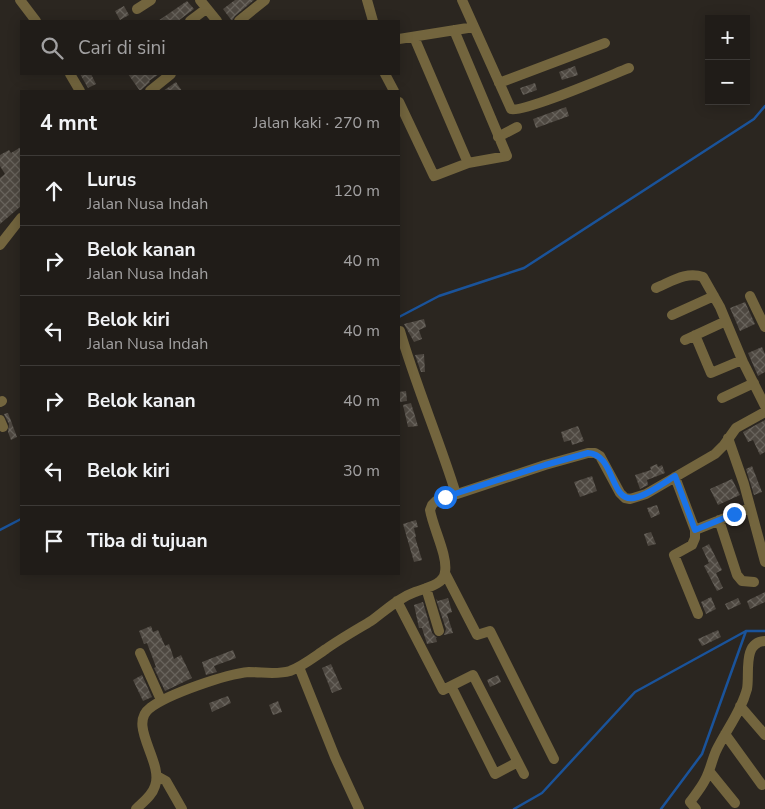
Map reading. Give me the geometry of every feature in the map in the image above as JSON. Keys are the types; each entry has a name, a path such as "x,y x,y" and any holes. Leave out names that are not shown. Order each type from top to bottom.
{"street":[{"path":"20,0 35,20"},
{"path":"137,9 151,0"},
{"path":"200,0 216,20"},
{"path":"240,20 264,0"},
{"path":"368,0 373,20"},
{"path":"462,0 511,109 516,110 629,68"},
{"path":"191,20 206,9"},
{"path":"400,39 474,27"},
{"path":"400,104 434,176 468,163 506,156 454,30"},
{"path":"414,37 468,163"},
{"path":"499,83 605,43"},
{"path":"71,75 79,90"},
{"path":"151,90 170,75"},
{"path":"386,75 393,90"},
{"path":"498,137 517,127"},
{"path":"0,245 20,219"},
{"path":"656,288 687,275 696,274 703,277 714,296 742,360 765,406"},
{"path":"672,315 714,296"},
{"path":"750,296 765,327"},
{"path":"685,340 726,321"},
{"path":"400,331 410,365 456,494"},
{"path":"695,335 711,373 742,360"},
{"path":"722,398 754,383"},
{"path":"554,759 490,631 477,635 446,573 430,510 432,505 436,500 588,453 595,453 600,456 620,493 625,498 630,499 646,494 720,450 728,438 742,424 765,412"},
{"path":"728,438 765,562"},
{"path":"675,476 695,530 695,538 692,545 674,555 698,614"},
{"path":"695,530 750,508"},
{"path":"719,520 737,575 742,581 754,582"},
{"path":"136,809 150,796 155,788 157,776 143,731 142,721 148,709 161,700 213,680 237,674 282,673 299,667 397,601 426,588 443,578 446,573"},
{"path":"426,588 439,631"},
{"path":"397,601 443,690 473,675 524,774"},
{"path":"696,809 690,802 706,779 716,751 740,706 747,687 748,665 752,647 765,640"},
{"path":"140,653 161,700"},
{"path":"299,667 335,757 359,809"},
{"path":"451,686 496,774 518,762"},
{"path":"740,706 765,735"},
{"path":"725,734 762,785"},
{"path":"709,771 735,803"},
{"path":"157,776 166,781 182,809"}],"building":[{"path":"235,0 254,0 233,20 223,9"},
{"path":"187,1 194,9 179,20 159,20"},
{"path":"124,6 129,15 120,20 115,11"},
{"path":"575,66 578,75 562,80 559,72"},
{"path":"81,75 92,75 96,84 88,88"},
{"path":"129,75 158,75 141,90"},
{"path":"176,82 181,90 164,90"},
{"path":"535,83 537,90 523,95 520,88"},
{"path":"566,107 569,116 536,128 533,119"},
{"path":"20,148 20,207 0,224 0,178 5,174 0,166 0,155 9,150 11,153"},
{"path":"745,302 755,324 740,331 730,308"},
{"path":"424,319 426,327 419,330 422,339 414,342 404,324"},
{"path":"762,347 765,354 765,372 758,376 748,353"},
{"path":"424,354 425,372 421,372 415,355"},
{"path":"406,391 407,401 400,402 400,392"},
{"path":"411,403 418,426 408,427 403,405"},
{"path":"8,413 17,437 11,440 8,432 9,424 4,414"},
{"path":"765,420 765,452 760,455 753,440 748,442 743,432"},
{"path":"578,426 584,441 572,445 571,440 564,442 561,432"},
{"path":"657,464 658,467 662,465 665,473 647,480 648,485 640,489 635,475 651,470 650,467"},
{"path":"752,466 762,492 754,495 746,469"},
{"path":"592,476 597,491 580,497 574,482"},
{"path":"732,479 740,495 718,505 710,489"},
{"path":"657,505 660,514 651,518 647,508"},
{"path":"416,520 418,527 414,528 415,537 422,560 414,562 403,524"},
{"path":"651,532 656,544 648,546 644,534"},
{"path":"709,544 722,570 716,573 723,588 717,591 704,566 709,563 702,548"},
{"path":"765,592 765,602 750,609 747,601"},
{"path":"711,597 716,609 706,614 701,602"},
{"path":"448,598 452,612 447,614 453,633 444,635 446,629 436,599 438,601"},
{"path":"738,598 741,604 728,610 725,604"},
{"path":"423,602 432,633 437,638 437,642 427,644 422,628 419,628 414,605"},
{"path":"151,626 153,632 158,630 165,646 169,644 174,659 181,655 192,678 165,691 154,668 156,667 147,643 144,644 139,631"},
{"path":"718,630 721,637 702,646 698,639"},
{"path":"233,650 236,658 214,666 217,672 206,675 202,662"},
{"path":"331,664 342,689 332,693 322,668"},
{"path":"142,675 152,697 143,701 133,680"},
{"path":"498,675 501,682 490,687 487,680"},
{"path":"228,696 231,703 212,712 209,703"},
{"path":"278,701 282,712 273,715 269,705"}],"waterway":[{"path":"400,316 439,296 524,268 754,119 765,106"},
{"path":"0,530 20,520"},
{"path":"514,809 542,793 635,692 746,631 765,631"},
{"path":"661,809 702,754 746,631"}],"route":[{"path":"445,497 545,465 588,453 595,453 606,464 620,493 625,498 636,498 646,494 675,476 695,530 734,514"}]}
